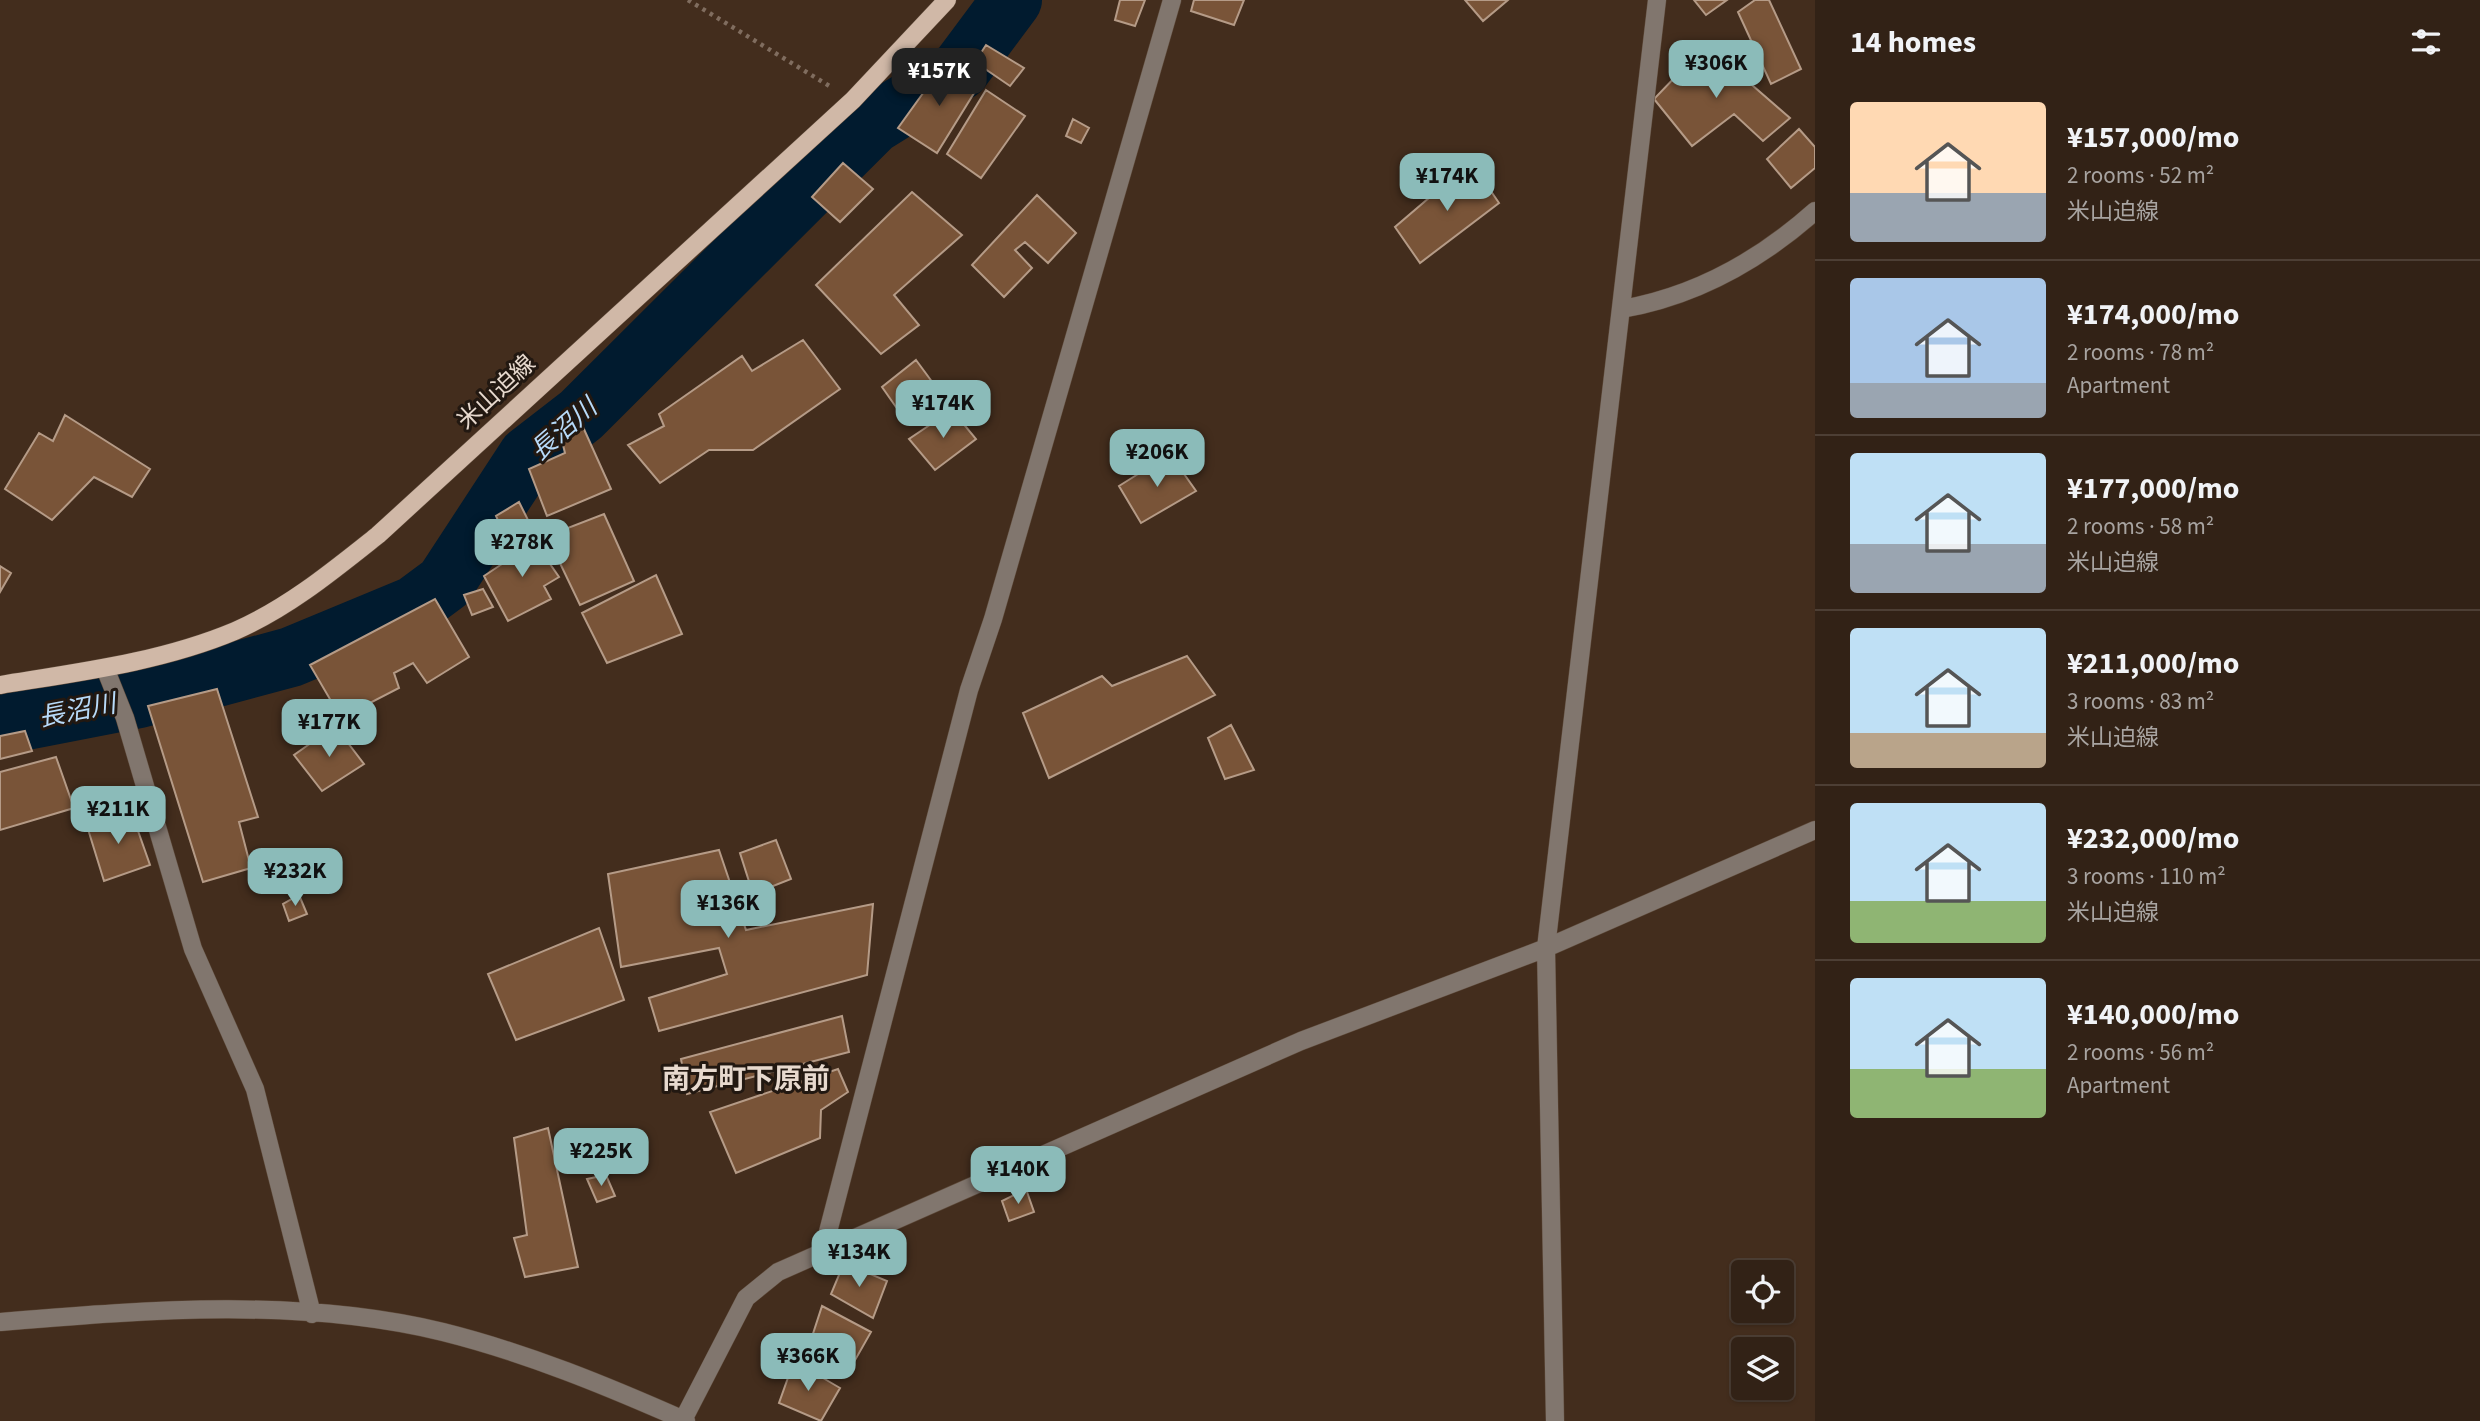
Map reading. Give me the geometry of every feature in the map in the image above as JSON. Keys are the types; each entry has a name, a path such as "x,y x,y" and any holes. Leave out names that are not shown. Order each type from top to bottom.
{"main road":[{"name":"米山迫線","path":"0,685 105,668 169,654 237,630 287,603 335,570 378,535 853,100 947,0"}],"street":[{"path":"823,1251 970,690 993,619 1172,0"},
{"path":"1555,1421 1546,948 1657,0"},
{"path":"1622,309 1669,298 1761,256 1815,211"},
{"path":"105,668 125,718 193,949 255,1089 313,1314"},
{"path":"0,1322 139,1310 218,1308 372,1319 440,1332 512,1351 685,1420 747,1298 778,1272 1301,1041 1546,948 1815,830"}],"path":[{"path":"688,0 853,100"}],"building":[{"path":"1120,0 1145,0 1135,26 1115,20"},
{"path":"1194,0 1244,0 1234,25 1191,11"},
{"path":"1465,0 1508,0 1483,21"},
{"path":"1694,0 1727,0 1706,15"},
{"path":"1755,0 1769,0 1801,69 1771,84 1738,12"},
{"path":"986,45 1024,68 1010,86 975,62"},
{"path":"1706,45 1790,118 1763,141 1734,114 1692,146 1654,99"},
{"path":"944,64 979,85 937,153 898,128"},
{"path":"986,90 1025,116 981,178 947,154"},
{"path":"1073,119 1089,128 1081,143 1066,136"},
{"path":"1799,129 1815,147 1815,168 1791,188 1767,159"},
{"path":"1471,162 1499,203 1420,263 1395,227"},
{"path":"843,163 873,189 840,222 812,197"},
{"path":"912,192 962,235 894,295 919,325 881,354 816,285"},
{"path":"1037,195 1076,233 1048,263 1025,242 1015,250 1032,268 1004,297 972,265"},
{"path":"803,340 840,389 753,450 709,450 660,483 628,445 664,426 659,414 742,356 752,371"},
{"path":"916,360 941,394 903,417 882,387"},
{"path":"952,410 976,439 935,470 909,439"},
{"path":"65,415 150,469 132,497 94,477 52,520 5,489 39,433 53,441"},
{"path":"583,427 611,489 547,516 529,469 565,453 561,437"},
{"path":"1170,454 1196,491 1141,523 1119,486"},
{"path":"519,502 531,526 496,546 491,534 500,525 496,516"},
{"path":"604,514 634,581 580,605 547,536"},
{"path":"530,535 559,577 544,586 551,599 508,621 484,576 508,560 503,549"},
{"path":"0,566 11,573 0,592"},
{"path":"656,575 682,634 607,663 582,613"},
{"path":"483,589 493,607 472,615 464,595"},
{"path":"435,599 469,657 427,683 413,663 394,673 399,688 341,718 310,665"},
{"path":"1187,656 1215,695 1049,778 1023,713 1102,676 1112,686"},
{"path":"217,689 258,817 239,822 251,868 203,882 148,706"},
{"path":"1231,725 1254,770 1225,779 1208,738"},
{"path":"335,726 364,764 322,791 294,755"},
{"path":"25,731 32,751 0,759 0,736"},
{"path":"56,757 74,808 0,830 0,772"},
{"path":"131,811 150,865 104,881 87,826"},
{"path":"776,840 791,879 753,894 740,853"},
{"path":"719,850 746,930 873,904 867,975 659,1031 649,998 727,974 719,948 621,967 608,874"},
{"path":"299,895 307,914 289,921 283,904"},
{"path":"599,928 624,1000 516,1040 488,974"},
{"path":"842,1016 849,1052 687,1094 681,1059"},
{"path":"838,1069 848,1092 821,1110 820,1138 736,1173 710,1112"},
{"path":"548,1128 578,1267 525,1277 514,1238 527,1235 514,1138"},
{"path":"606,1175 615,1196 597,1202 587,1179"},
{"path":"1026,1189 1034,1212 1009,1221 1002,1201"},
{"path":"844,1263 887,1281 873,1318 831,1294"},
{"path":"822,1306 871,1332 850,1369 809,1346"},
{"path":"794,1361 840,1388 821,1421 779,1403"}],"waterway":[{"name":"長沼川","path":"0,725 139,698 291,657 414,606 445,583 528,456 581,415 873,124 960,70 1012,0"}],"district":[{"name":"南方町下原前","path":"746,1078"}]}
